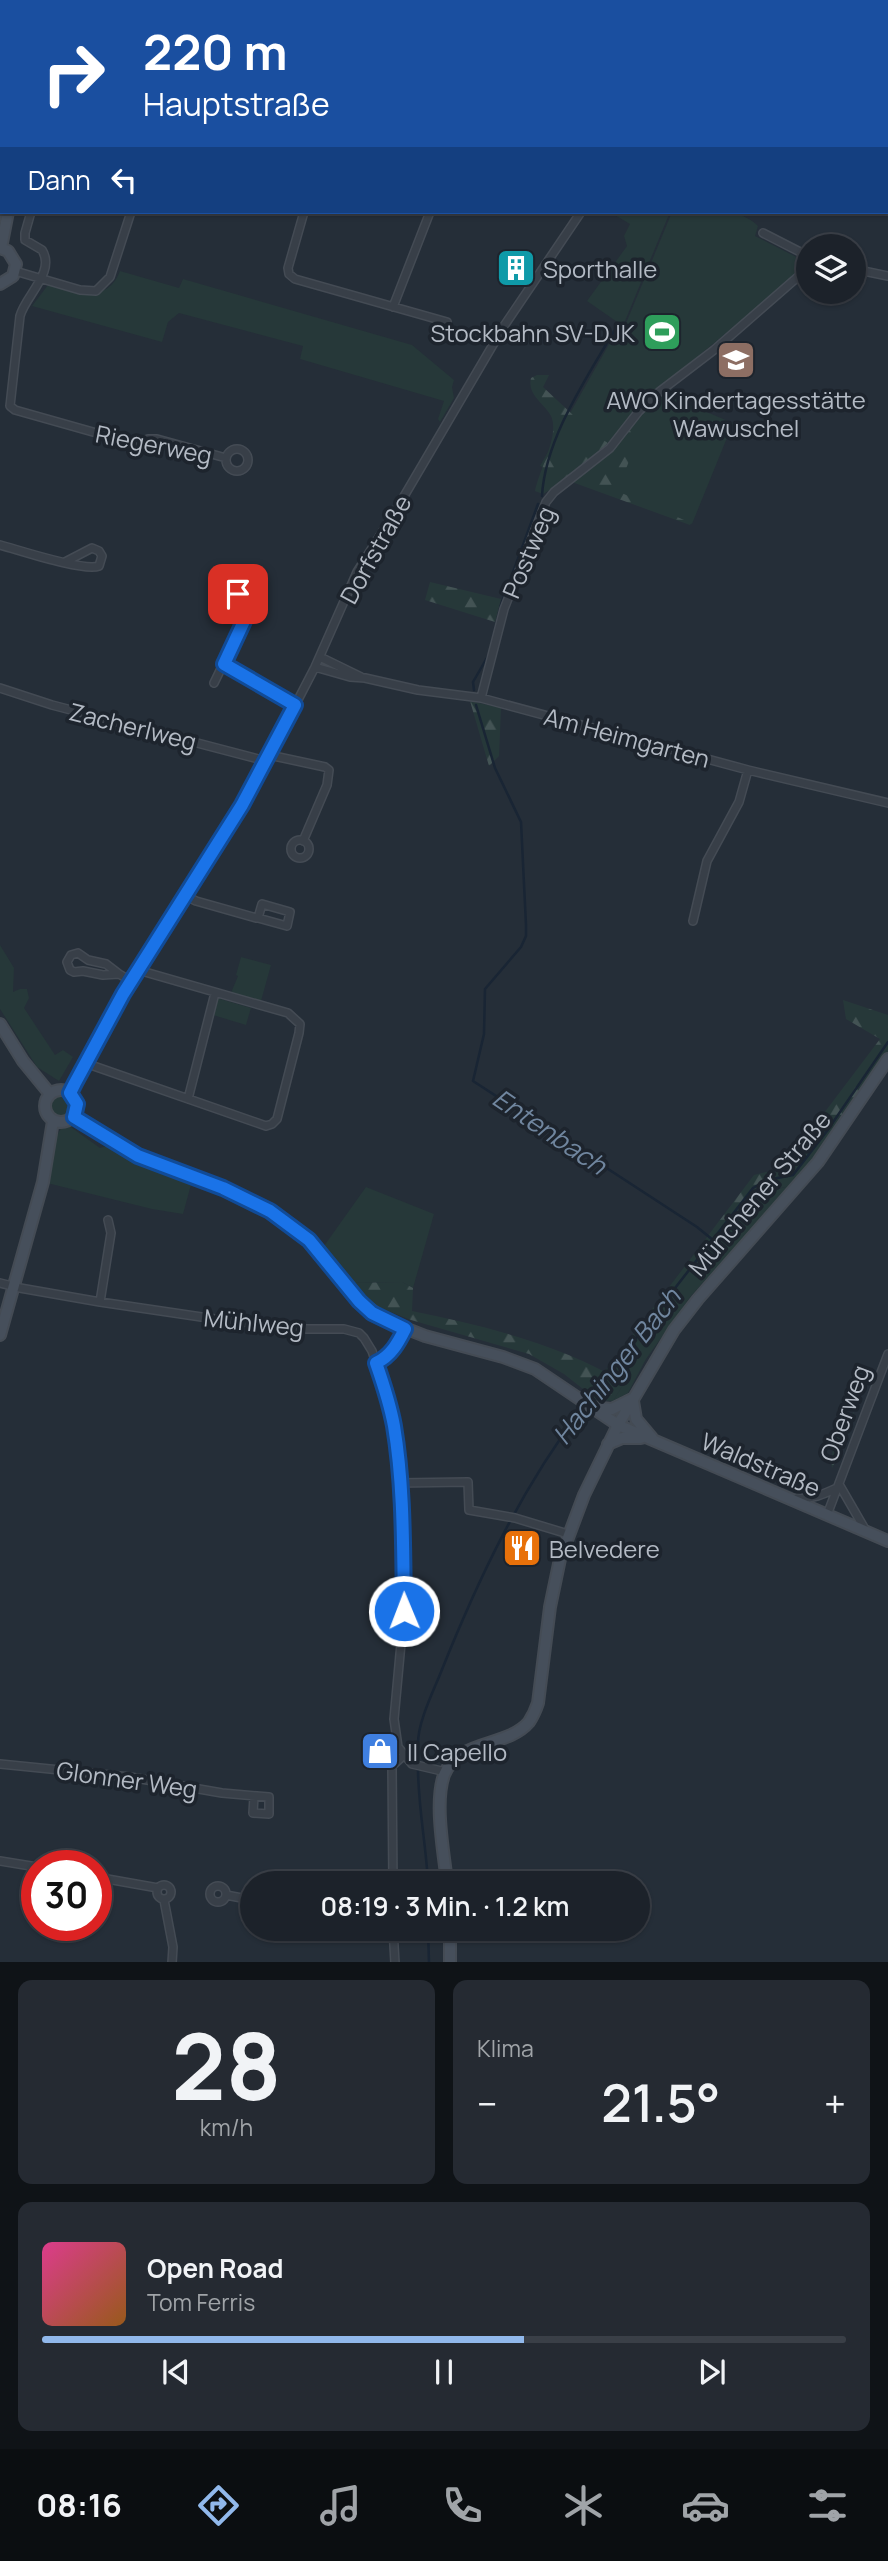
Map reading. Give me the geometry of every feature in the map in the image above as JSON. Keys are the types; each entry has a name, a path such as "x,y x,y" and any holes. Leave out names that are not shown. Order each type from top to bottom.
{"main road":[{"path":"0,284 9,280 15,271 13,257 1,248 8,214"},
{"path":"0,1024 23,1061 50,1094"},
{"name":"Münchener Straße","path":"446,1772 464,1753 512,1734 533,1716 538,1703 554,1583 568,1534 618,1425 674,1330 818,1162 883,1076 888,1059"},
{"path":"59,1090 70,1093 77,1104 74,1117 66,1122 53,1121 44,1108 50,1094 59,1090"},
{"name":"Waldstraße","path":"74,1117 138,1156 223,1188 270,1211 309,1240 372,1313 405,1329 521,1363 549,1377 588,1407 618,1425 888,1541"},
{"path":"0,1335 43,1182 53,1121"},
{"path":"588,1407 612,1409 633,1399 636,1419 657,1443"},
{"path":"608,1444 622,1438 636,1437 657,1443"},
{"path":"446,1772 441,1798 446,1871"},
{"path":"450,1941 450,1962"}],"street":[{"path":"30,214 24,236 45,254 46,262 40,279"},
{"path":"15,271 87,292 96,291 104,285 115,267 130,214"},
{"path":"303,214 288,268 289,274 295,279 447,323"},
{"path":"393,307 429,214"},
{"name":"Dorfstraße","path":"70,1093 131,981 186,896 267,758 320,657 357,572 504,326 580,214"},
{"path":"763,233 796,250"},
{"path":"866,271 888,276"},
{"name":"Postweg","path":"481,698 504,609 546,502 554,492 610,448 639,411 659,392 714,350 796,278"},
{"name":"Riegerweg","path":"40,279 20,316 10,406 15,410 139,445 148,439 157,439 226,458"},
{"path":"0,545 65,562 93,568 101,563 102,556 92,548 65,562"},
{"path":"214,683 245,619 246,606"},
{"name":"Am Heimgarten","path":"320,657 365,678"},
{"path":"224,664 295,705"},
{"name":"Am Heimgarten","path":"315,667 418,691 481,698 748,770 888,803"},
{"name":"Zacherlweg","path":"0,688 52,705 267,758 325,766 329,770 327,785 303,841"},
{"path":"693,921 707,861 739,802 748,770"},
{"path":"186,896 196,901 287,926 290,912 262,904 258,918"},
{"path":"119,974 74,972 70,970 67,962 71,955 78,953 88,960 106,964 131,981"},
{"path":"85,1063 266,1126 277,1119 300,1024 288,1013 138,970"},
{"path":"188,1099 215,993"},
{"path":"100,1302 111,1233 108,1220"},
{"name":"Mühlweg","path":"0,1283 100,1302 245,1322 354,1331 364,1338 381,1377 394,1425 404,1611 394,1719 398,1747 403,1756"},
{"path":"376,1363 396,1347 405,1329"},
{"name":"Oberweg","path":"827,1515 888,1354"},
{"path":"399,1483 468,1482 469,1510 512,1518 568,1534"},
{"name":"Oberweg","path":"781,1495 804,1499 840,1486"},
{"name":"Oberweg","path":"840,1486 866,1532"},
{"path":"393,1871 392,1766 403,1756 415,1765 446,1772"},
{"name":"Glonner Weg","path":"0,1764 130,1777 254,1797"},
{"path":"0,1861 21,1864"},
{"path":"112,1880 170,1888 170,1896 164,1899 173,1947 172,1962"},
{"path":"226,1895 240,1898"},
{"path":"394,1941 395,1962"}],"green space":[{"path":"613,214 669,214 623,326 587,301 627,246 624,236 630,224"},
{"path":"671,214 740,215 758,226 755,236 796,257 796,273 789,281 656,391 733,423 692,524 540,466 612,339 624,328"},
{"path":"120,271 179,288 183,279 412,345 454,380 454,398 440,422 438,419 444,401 300,359 303,346 179,313 168,322 162,342 32,306 48,285 79,293 98,292 107,289"},
{"path":"549,375 543,387 573,415 573,420 553,457 571,468 593,434 608,443 567,480 543,494 535,491 551,443 553,424 548,411 531,389 531,378"},
{"path":"634,425 642,429 617,491 691,523 690,525 572,482 612,449"},
{"path":"430,582 501,599 495,622 425,600"},
{"path":"470,701 501,708 499,756 489,766"},
{"path":"0,945 14,968 13,992 27,989 29,998 24,1008 55,1055 63,1050 73,1057 59,1081 37,1067 0,1009"},
{"path":"241,957 271,965 261,1001 231,993 238,976 236,975"},
{"path":"217,998 251,1008 246,1025 213,1015"},
{"path":"843,1000 888,1015 888,1051 815,1158 790,1186 766,1191 749,1201 714,1242 707,1237 754,1175 795,1165 815,1125 880,1039 846,1019"},
{"path":"60,1094 71,1101 72,1106 65,1117 60,1118 49,1111 48,1106 55,1095"},
{"path":"68,1125 100,1148 107,1146 129,1158 192,1181 183,1214 47,1183 57,1135 62,1127"},
{"path":"790,1186 691,1296 646,1359 628,1393 613,1401 624,1383 605,1371 707,1237 714,1242 738,1213 754,1199"},
{"path":"366,1187 434,1214 413,1288 402,1282 352,1283 324,1246"},
{"path":"402,1282 413,1288 412,1311 494,1330 549,1347 624,1383 613,1401 597,1400 564,1374 529,1354 411,1320 376,1306 352,1283"},
{"path":"854,1412 845,1443 832,1468 832,1454 837,1438"}],"waterway":[{"path":"542,496 545,475 559,431 614,331"},
{"name":"Entenbach","path":"491,646 501,605 538,504"},
{"name":"Entenbach","path":"474,690 473,682 488,656"},
{"name":"Entenbach","path":"476,705 495,768 521,822 526,936 521,947 485,989 484,1034 473,1081 713,1240"},
{"name":"Hachinger Bach","path":"587,1401 753,1188 767,1180 793,1175 888,1042"},
{"name":"Hachinger Bach","path":"418,1743 426,1707 486,1568 540,1470 583,1407"},
{"name":"Hachinger Bach","path":"418,1761 427,1871"},
{"name":"Hachinger Bach","path":"428,1941 429,1962"}],"place":[{"name":"Sporthalle","path":"516,268"},
{"name":"Stockbahn SV-DJK","path":"662,332"},
{"name":"AWO Kindertagesstätte Wawuschel","path":"736,360"},
{"name":"Belvedere","path":"522,1548"},
{"name":"Il Capello","path":"380,1751"}],"route":[{"path":"238,594 239,604 246,606 245,619 224,664 295,705 242,805 123,994 70,1093 77,1104 74,1117 115,1144 151,1162 247,1199 294,1227 309,1240 351,1293 372,1313 405,1329 396,1347 376,1363 387,1396 396,1440 404,1611"}]}
